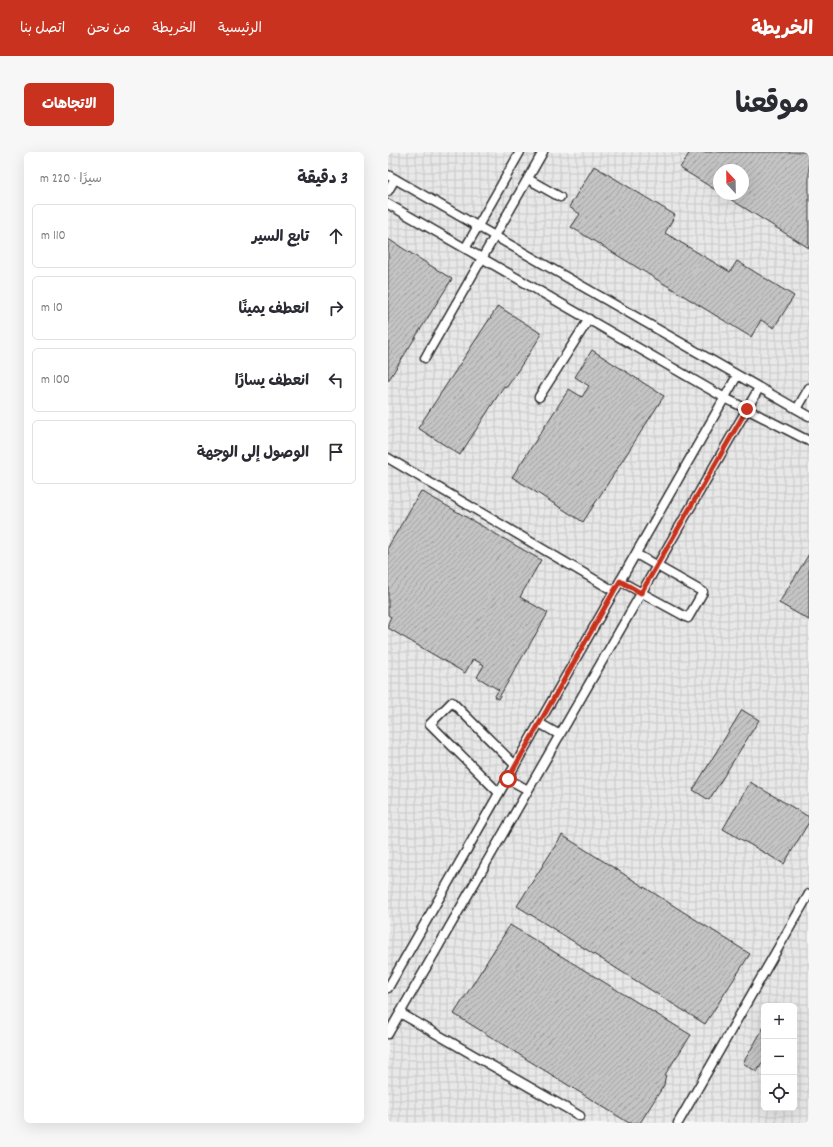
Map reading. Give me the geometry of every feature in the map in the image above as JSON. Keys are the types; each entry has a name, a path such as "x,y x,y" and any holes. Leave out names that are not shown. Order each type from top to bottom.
{"lane":[{"path":"466,247 520,152"},
{"path":"425,358 543,152"},
{"path":"388,190 392,177 809,416"},
{"path":"528,179 560,196"},
{"path":"388,204 484,257 725,398 809,441"},
{"path":"539,397 589,319"},
{"path":"388,988 737,376"},
{"path":"388,1034 759,388"},
{"path":"797,409 809,388"},
{"path":"388,458 614,591"},
{"path":"620,581 688,618 703,592 636,554"},
{"path":"499,793 430,724 452,702 515,765"},
{"path":"539,723 560,735"},
{"path":"508,779 528,790"},
{"path":"678,1123 809,894"},
{"path":"400,1013 580,1116"}],"shaded area":[{"path":"388,152 809,152 809,1123 388,1123"}],"building":[{"path":"690,152 809,152 809,248 732,200 749,200 749,164 713,164 713,188 680,168"},
{"path":"594,166 675,215 665,233 730,272 737,261 794,296 774,328 761,320 751,337 571,227 580,214 569,207"},
{"path":"388,239 452,279 388,381"},
{"path":"498,306 542,334 507,387 504,386 460,455 418,428"},
{"path":"592,350 664,396 583,522 512,477 569,389 582,397 589,386 575,377"},
{"path":"421,491 541,560 520,597 548,613 498,699 494,697 499,690 477,677 484,665 473,659 465,673 388,628 388,623 391,617 388,615 388,547"},
{"path":"809,554 809,620 779,603"},
{"path":"742,710 759,720 709,800 693,790"},
{"path":"750,782 809,817 809,822 784,864 723,829"},
{"path":"562,835 750,954 705,1024 517,906"},
{"path":"510,925 691,1035 666,1073 664,1085 640,1123 629,1123 454,1014"},
{"path":"761,1032 761,1065 757,1072 743,1063"}],"route":[{"path":"508,779 620,581 641,593 747,409"}]}
